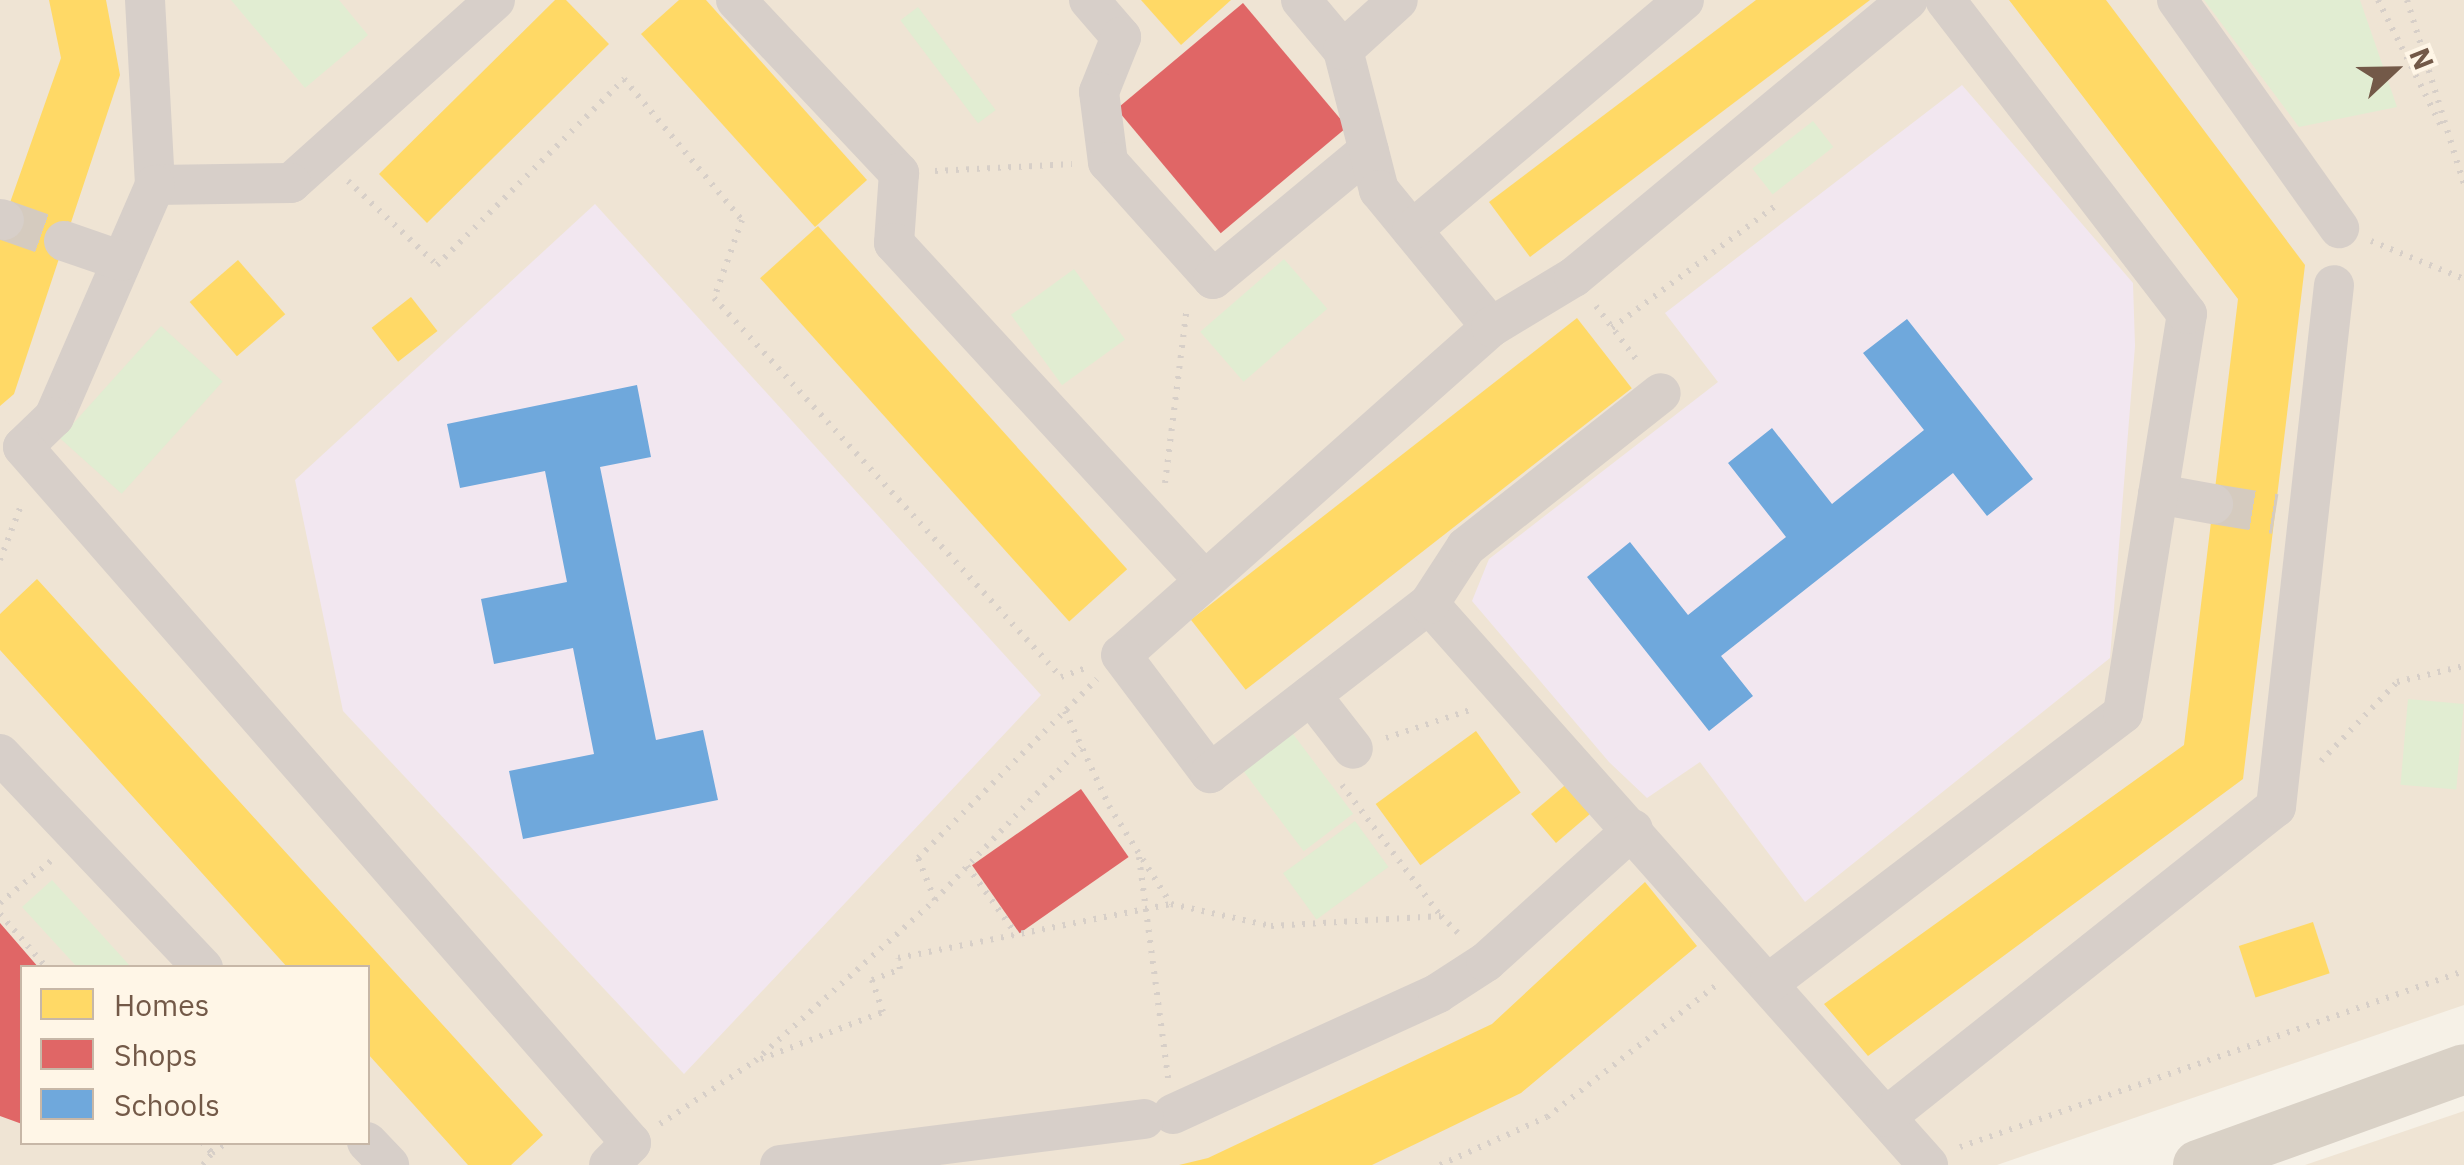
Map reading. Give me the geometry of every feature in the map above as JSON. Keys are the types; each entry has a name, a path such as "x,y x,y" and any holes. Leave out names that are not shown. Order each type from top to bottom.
{"main road":[{"path":"2198,1165 2464,1069"}],"lane":[{"path":"145,0 155,185 54,416 20,459 625,1158"},
{"path":"155,185 292,183 495,0"},
{"path":"736,0 898,173 894,244 1205,581"},
{"path":"1088,0 1121,37 1099,92 1108,162 1192,261 1213,279 1369,150"},
{"path":"1301,0 1342,50 1379,190 1491,327"},
{"path":"1342,50 1398,0"},
{"path":"1412,230 1684,0"},
{"path":"1661,393 1466,546 1428,604 1210,773 1121,655 1491,327 1574,277 1908,0"},
{"path":"1759,972 2122,713 2187,314 1945,0"},
{"path":"2177,0 2340,228"},
{"path":"64,241 122,261"},
{"path":"1886,1117 2276,807 2291,517 2334,285"},
{"path":"2158,494 2213,504"},
{"path":"1428,604 1633,829 1926,1163"},
{"path":"1310,695 1344,762"},
{"path":"0,754 200,965"},
{"path":"780,1165 1158,1116 1438,993 1486,962 1633,829"},
{"path":"370,1145 388,1165"}],"path":[{"path":"2378,0 2451,148"},
{"path":"2407,0 2464,184"},
{"path":"322,156 437,265 624,79 742,220 714,298 1062,677 1121,655"},
{"path":"898,173 1108,162"},
{"path":"1612,328 1776,206"},
{"path":"2340,228 2464,279"},
{"path":"1159,533 1192,261"},
{"path":"1574,277 1661,393"},
{"path":"0,560 20,459"},
{"path":"935,900 918,858 1121,655"},
{"path":"2276,807 2398,682 2464,666"},
{"path":"1486,962 1441,916 1344,762 1512,696"},
{"path":"1065,712 1109,806 1170,904"},
{"path":"625,1158 755,1062 935,900 1081,746"},
{"path":"0,903 80,837"},
{"path":"1139,854 1158,1116"},
{"path":"967,866 1016,934"},
{"path":"755,1062 884,1012 872,980 900,969 898,958 1170,904 1271,926 1441,916"},
{"path":"0,914 44,965"},
{"path":"1926,1163 2464,971"},
{"path":"1440,1165 1546,1117 1759,972"},
{"path":"205,1145 212,1153"},
{"path":"203,1165 224,1145"}],"shaded area":[{"path":"0,0 2464,0 2464,1005 1997,1165 0,1165"},
{"path":"1962,85 2133,283 2135,346 2110,658 1805,902 1700,762 1647,798 1609,762 1472,601 1489,559 1718,382 1665,313"},
{"path":"595,204 1041,695 684,1074 343,711 295,480"},
{"path":"2464,1111 2464,1165 2305,1165"}],"green space":[{"path":"231,0 339,0 368,35 305,88"},
{"path":"2204,0 2360,0 2397,107 2299,127"},
{"path":"918,7 996,110 978,123 900,20"},
{"path":"1813,121 1833,147 1773,194 1752,168"},
{"path":"1284,259 1327,309 1244,382 1200,332"},
{"path":"1074,269 1125,339 1062,385 1011,315"},
{"path":"161,326 223,382 122,494 60,438"},
{"path":"2408,699 2464,704 2456,790 2401,785"},
{"path":"1290,730 1353,814 1304,851 1240,767"},
{"path":"1355,821 1389,867 1317,919 1283,873"},
{"path":"52,880 129,965 75,965 22,907"}],"building: Homes":[{"path":"49,0 106,0 120,75 14,394 0,406 0,231 61,58"},
{"path":"555,0 566,0 609,44 427,223 379,174"},
{"path":"679,0 706,0 867,180 815,227 641,34"},
{"path":"1141,0 1231,0 1181,45"},
{"path":"1756,0 1870,0 1530,257 1489,202"},
{"path":"2009,0 2106,0 2305,265 2243,779 1868,1056 1824,1004 2184,745 2238,299"},
{"path":"818,226 1127,569 1069,622 760,278"},
{"path":"238,260 285,314 237,356 190,302"},
{"path":"411,297 437,331 398,362 372,328"},
{"path":"1577,318 1632,388 1246,690 1191,620"},
{"path":"37,579 543,1135 511,1165 468,1165 370,1056 370,965 285,965 0,650 0,614"},
{"path":"1476,731 1521,792 1420,865 1376,804"},
{"path":"1570,781 1604,802 1556,843 1531,814"},
{"path":"1645,882 1697,946 1521,1093 1372,1165 1179,1165 1208,1158 1492,1024"},
{"path":"2313,922 2330,973 2256,997 2239,946"}],"building: Shops":[{"path":"1243,3 1347,127 1221,233 1117,109"},
{"path":"1081,789 1129,857 1020,933 972,865"},
{"path":"0,923 36,965 20,965 20,1123 0,1116"}],"building: Schools":[{"path":"1907,319 2033,479 1987,516 1953,473 1721,656 1753,696 1709,731 1587,577 1630,542 1688,615 1786,537 1728,463 1772,428 1832,504 1924,430 1863,353"},
{"path":"637,385 651,457 600,467 656,740 703,730 718,800 523,839 509,771 594,754 573,648 494,664 481,599 567,582 545,471 460,488 447,424"}],"tunnel":[{"path":"4,220 64,241"},
{"path":"2213,504 2275,514"}]}
